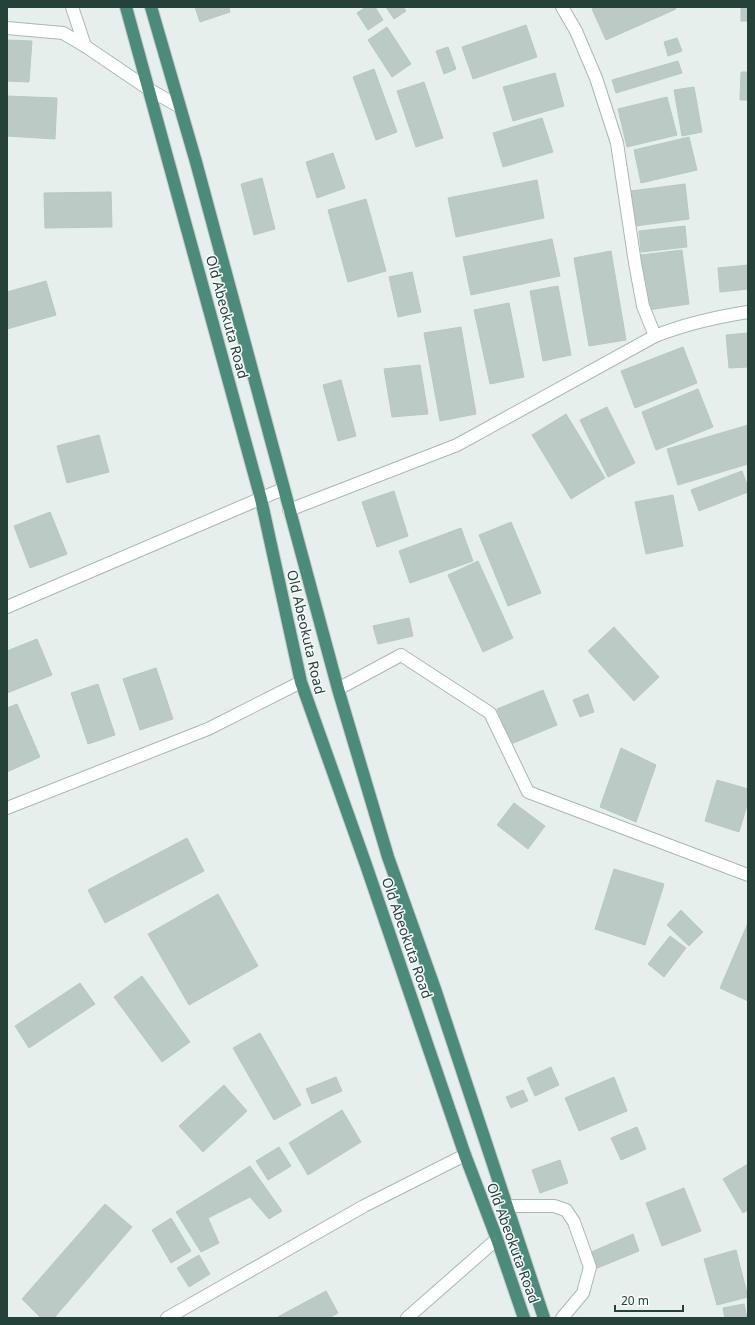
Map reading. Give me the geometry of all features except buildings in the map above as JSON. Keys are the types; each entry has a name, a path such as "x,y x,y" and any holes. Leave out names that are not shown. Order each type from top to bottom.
{"highway":[{"name":"Old Abeokuta Road","path":"126,7 261,499 300,682 366,865 465,1155 497,1238 524,1318"},
{"name":"Old Abeokuta Road","path":"151,7 180,107 338,689 388,857 435,989 544,1318"}],"street":[{"path":"72,7 85,46"},
{"path":"562,7 576,31 596,78 617,143 643,306 655,336"},
{"path":"7,28 63,33 150,90 180,107"},
{"path":"289,510 457,445 655,336 679,326 748,312"},
{"path":"7,608 283,489"},
{"path":"338,689 401,655 490,713 528,792 748,875"},
{"path":"7,808 208,729 300,682"},
{"path":"167,1318 364,1206 465,1155"},
{"path":"506,1206 554,1206 566,1210 574,1222 590,1267 583,1293 562,1318"},
{"path":"407,1318 497,1238"}]}
